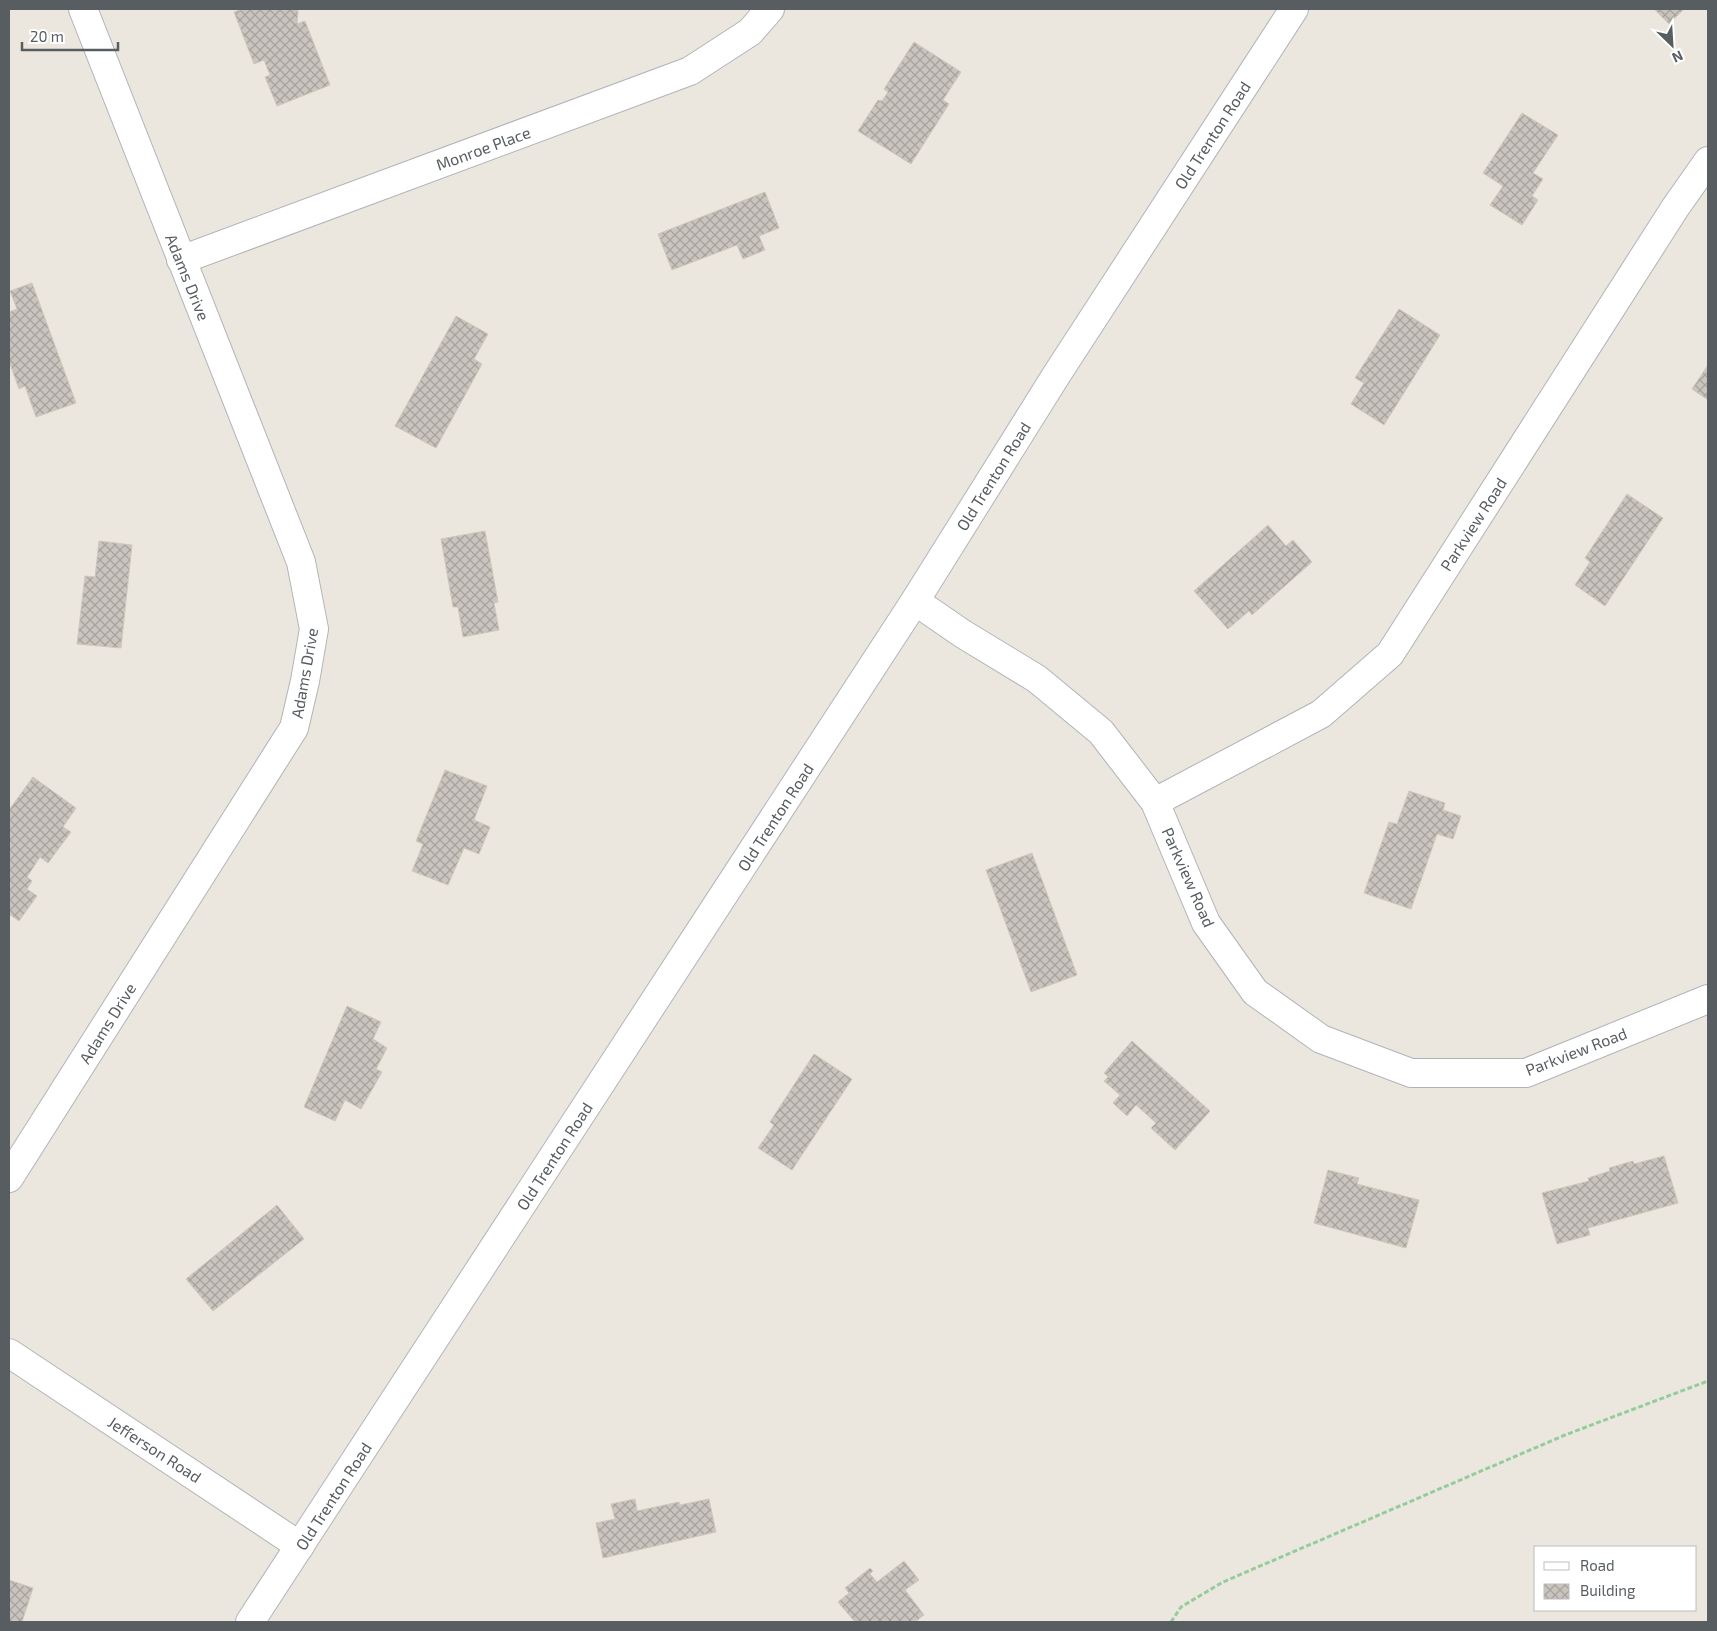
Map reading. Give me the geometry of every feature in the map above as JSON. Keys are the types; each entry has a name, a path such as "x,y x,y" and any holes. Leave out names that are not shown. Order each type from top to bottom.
{"street":[{"name":"Adams Drive","path":"9,1178 294,728 307,672 314,629 301,562 83,9"},
{"name":"Monroe Place","path":"181,260 690,71 750,32 770,9"},
{"name":"Old Trenton Road","path":"250,1622 915,601 1057,374 1294,9"},
{"name":"Parkview Road","path":"1155,802 1321,714 1390,654 1675,208 1708,161"},
{"name":"Parkview Road","path":"915,601 963,634 1038,679 1101,732 1155,802 1206,923 1255,992 1320,1039 1411,1073 1526,1073 1708,999"},
{"name":"Jefferson Road","path":"9,1353 300,1546"}],"path":[{"path":"1170,1622 1181,1608 1223,1582 1565,1435 1708,1381"}],"building":[{"path":"243,9 297,9 297,24 305,21 330,85 277,106 265,77 270,75 264,60 254,64 234,12"},
{"path":"1654,9 1684,9 1669,24"},
{"path":"914,42 961,72 943,100 949,104 911,164 858,131 878,100 882,101 888,92 884,89"},
{"path":"1522,113 1558,135 1533,173 1543,179 1532,196 1538,200 1522,225 1490,205 1503,186 1483,173"},
{"path":"765,192 779,228 759,236 765,250 743,259 737,245 672,270 658,234"},
{"path":"32,283 76,403 36,417 25,386 19,389 9,361 9,312 17,309 10,291"},
{"path":"1399,309 1440,335 1384,425 1351,404 1364,383 1355,378"},
{"path":"456,316 488,334 474,359 482,364 436,448 395,426"},
{"path":"1708,365 1708,400 1692,389"},
{"path":"1627,494 1663,518 1605,606 1575,585 1590,562 1585,558"},
{"path":"1268,525 1286,546 1293,540 1312,562 1252,615 1249,611 1228,629 1194,591"},
{"path":"485,531 498,602 494,603 499,630 463,637 458,607 453,607 441,539"},
{"path":"99,541 132,545 121,648 77,644 85,576 95,577"},
{"path":"445,770 487,786 474,820 490,827 479,854 464,848 448,885 412,871 423,844 416,841"},
{"path":"33,777 76,808 63,827 71,832 48,863 40,857 27,877 32,881 27,889 37,896 19,921 9,914 9,810"},
{"path":"1409,791 1445,803 1443,810 1461,816 1453,839 1437,834 1411,909 1364,893 1389,822 1397,824"},
{"path":"1032,853 1077,975 1031,992 986,870"},
{"path":"347,1006 381,1022 373,1039 387,1048 376,1069 382,1072 361,1109 345,1100 335,1121 304,1107"},
{"path":"1132,1041 1210,1111 1175,1150 1151,1128 1156,1123 1136,1105 1127,1116 1113,1103 1120,1095 1104,1081 1108,1077 1104,1073"},
{"path":"814,1054 852,1079 792,1170 758,1148 774,1125 770,1122"},
{"path":"1664,1156 1678,1203 1588,1228 1590,1235 1557,1244 1542,1193 1589,1181 1588,1178 1610,1171 1609,1168 1633,1161 1634,1164"},
{"path":"1328,1170 1359,1178 1357,1184 1419,1200 1406,1248 1314,1223"},
{"path":"277,1205 304,1239 213,1311 186,1279"},
{"path":"635,1499 637,1511 679,1502 680,1505 709,1499 716,1532 603,1558 596,1523 615,1519 611,1504"},
{"path":"904,1561 919,1580 905,1590 924,1615 915,1622 855,1622 838,1602 849,1593 845,1588 870,1568 873,1571 870,1574 877,1582"},
{"path":"9,1580 33,1588 22,1622 9,1622"}]}
